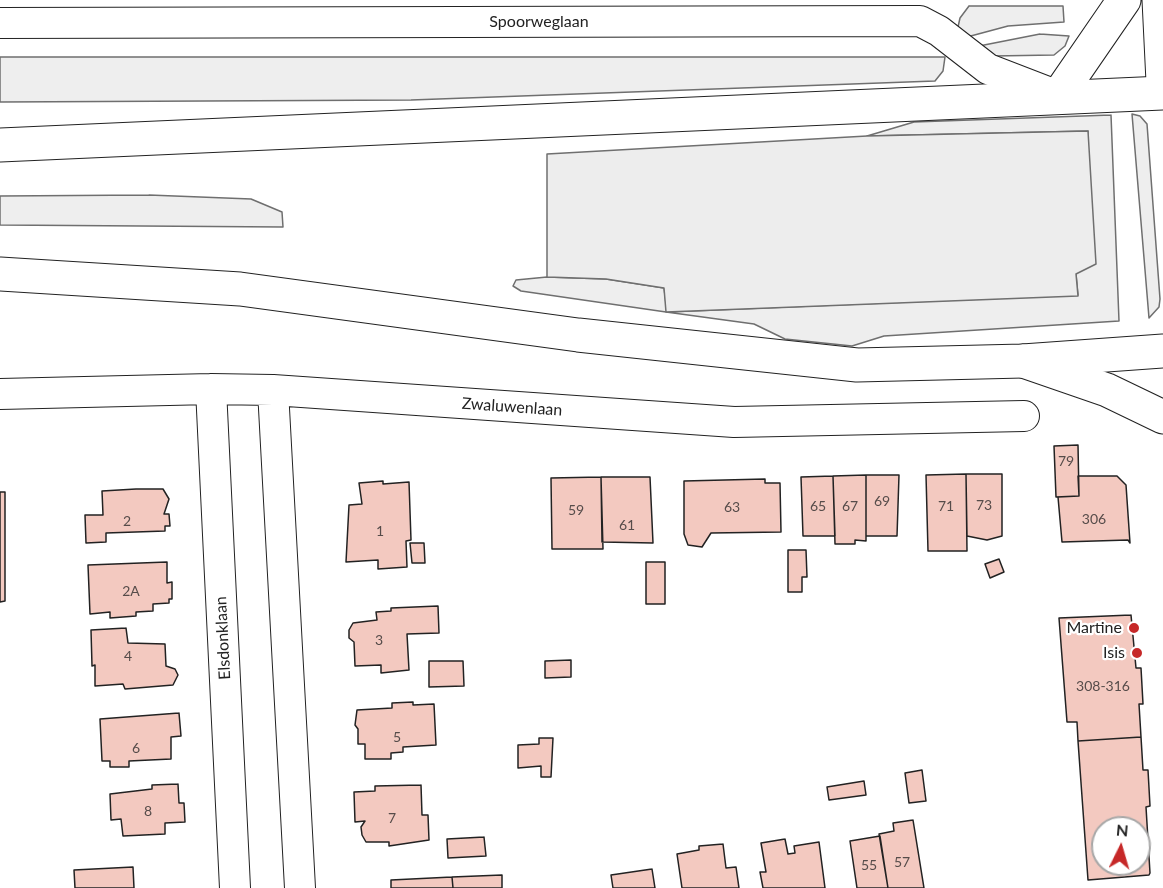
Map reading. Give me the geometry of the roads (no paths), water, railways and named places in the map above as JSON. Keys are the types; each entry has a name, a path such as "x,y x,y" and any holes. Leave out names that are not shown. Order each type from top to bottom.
{"main road":[{"path":"1058,96 1124,0"},
{"path":"1159,0 1163,82"},
{"path":"0,145 1163,93"},
{"path":"0,274 240,289 578,335 857,365 1023,361 1163,351"},
{"path":"1023,361 1107,390 1163,417"}],"street":[{"name":"Spoorweglaan","path":"0,23 920,21 939,31 988,69 1058,96"},
{"name":"Zwaluwenlaan","path":"0,394 211,389 273,390 734,422 1024,416"},
{"name":"Elsdonklaan","path":"211,389 235,888"},
{"path":"273,390 300,888"}],"place":[{"name":"Martine","path":"1134,628"},
{"name":"Isis","path":"1137,653"}]}
